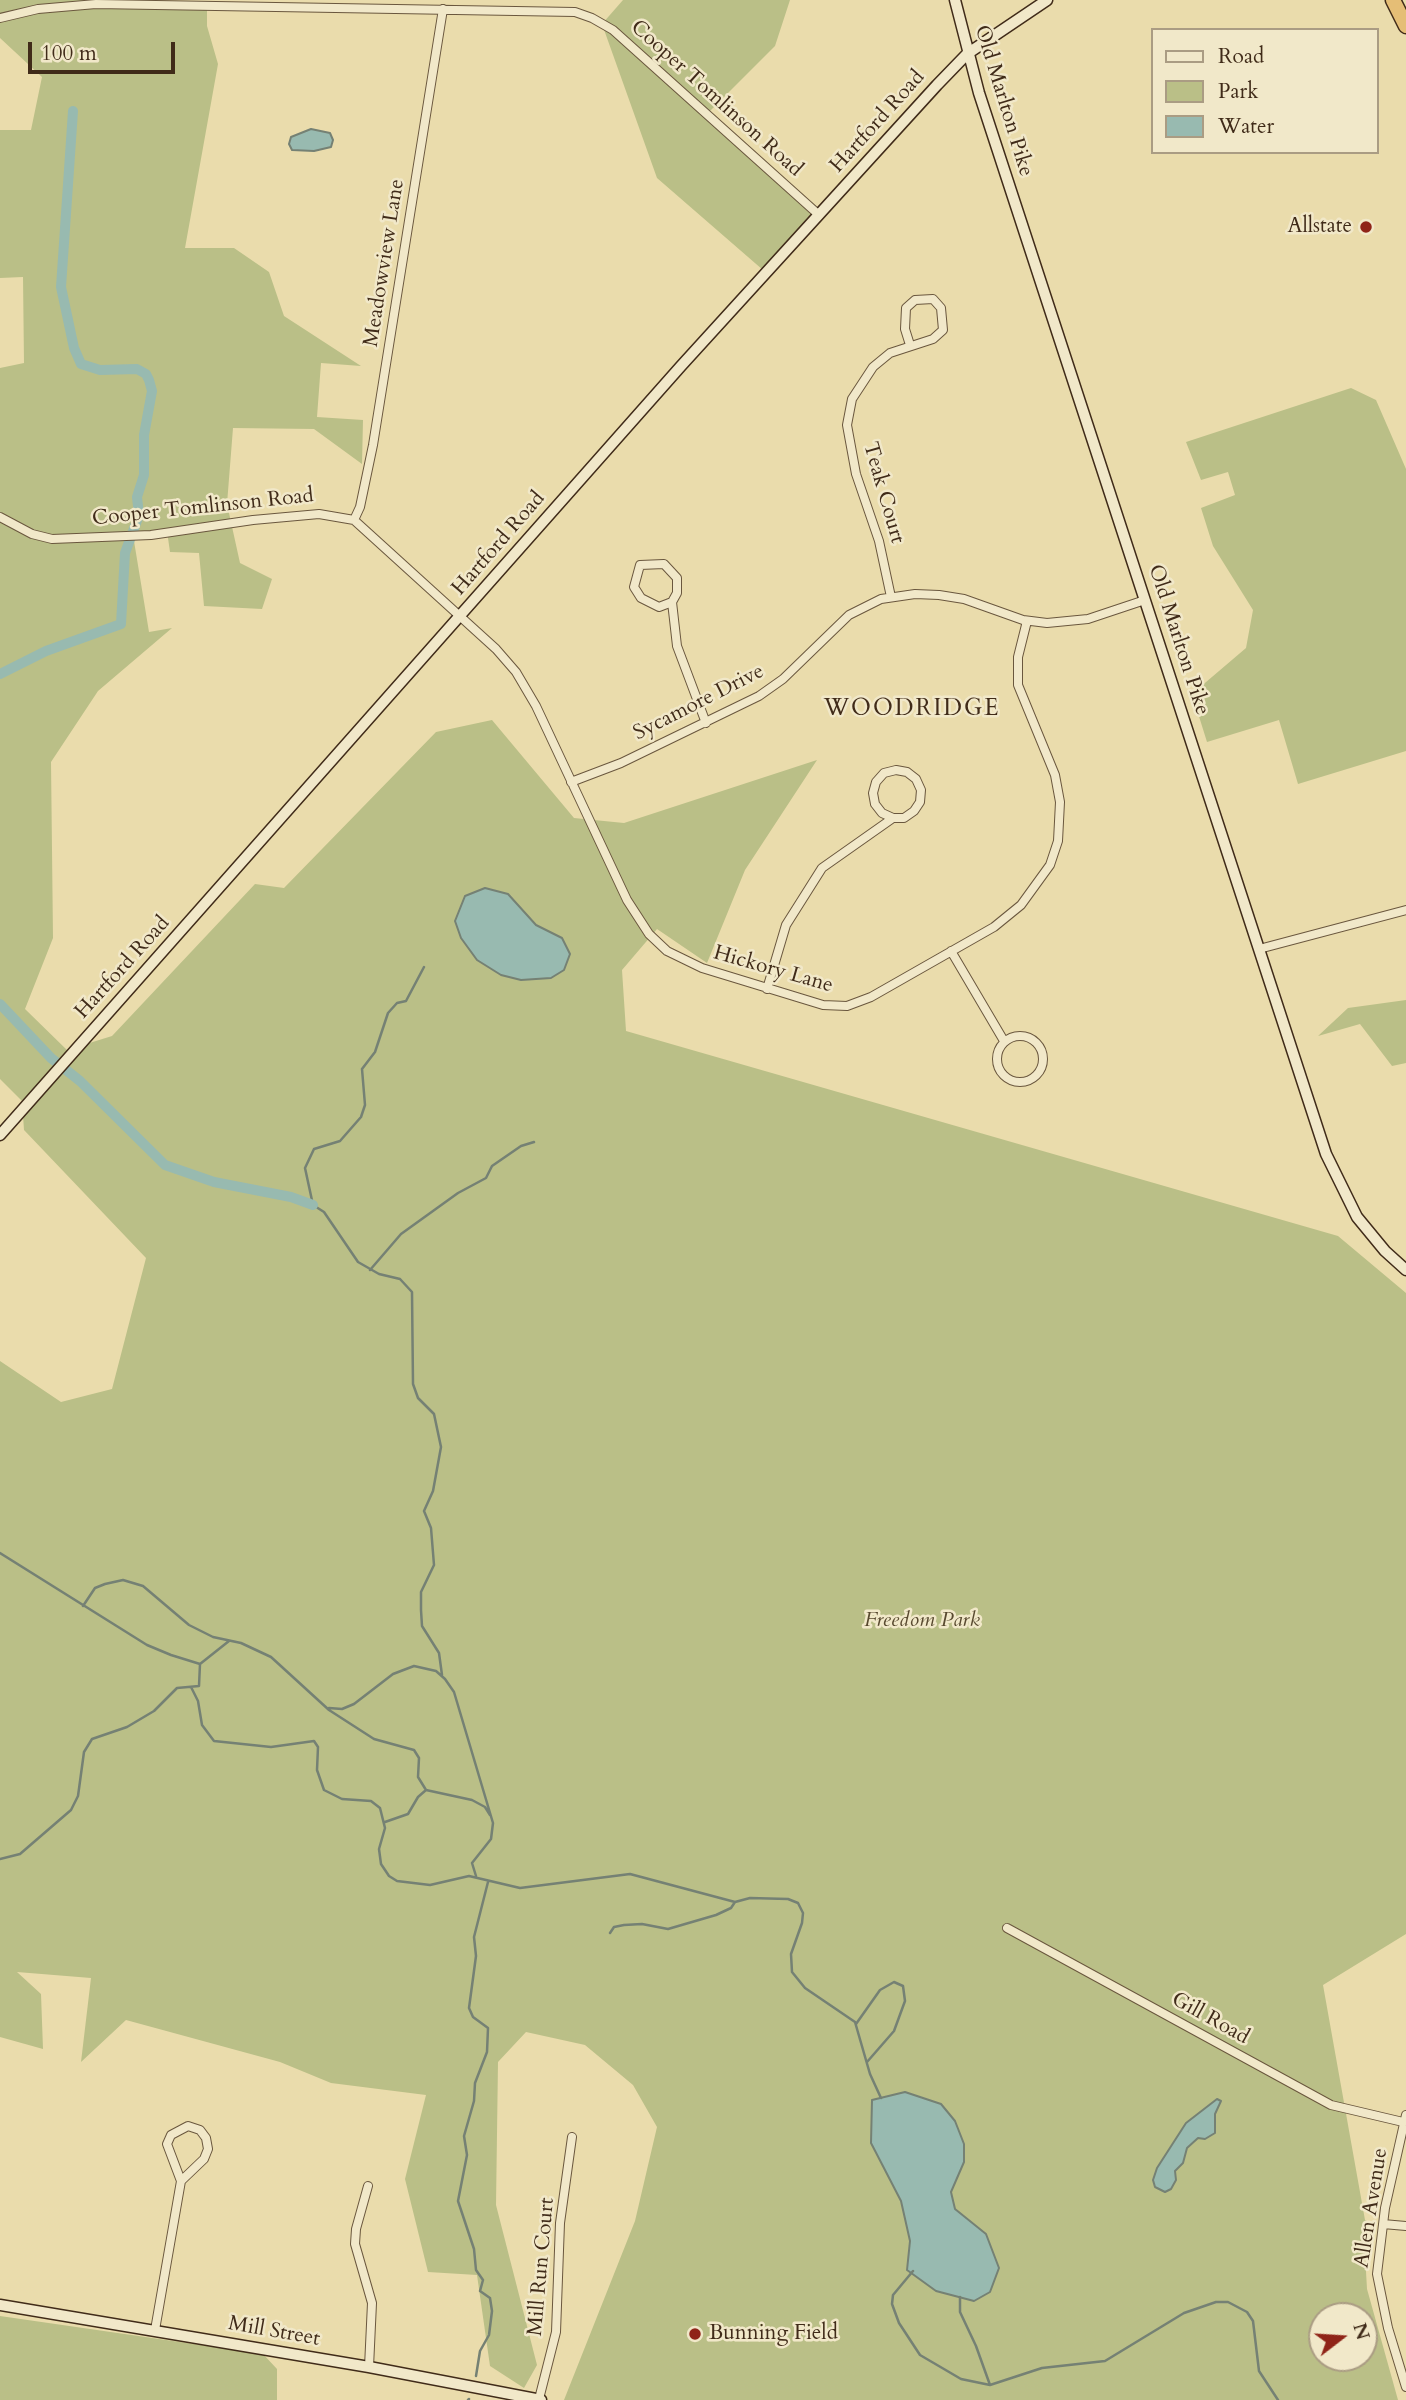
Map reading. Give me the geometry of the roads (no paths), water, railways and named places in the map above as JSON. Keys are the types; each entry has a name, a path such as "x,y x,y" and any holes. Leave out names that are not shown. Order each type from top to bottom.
{"highway":[{"path":"1393,0 1406,26"}],"street":[{"name":"Old Marlton Pike","path":"955,0 967,54 1296,1068 1335,1177 1357,1217 1385,1251 1406,1270"},
{"name":"Hartford Road","path":"0,1135 681,366 967,54 1047,0"},
{"name":"Cooper Tomlinson Road","path":"0,18 62,6 96,4 563,10 600,22 681,89 819,215"},
{"name":"Meadowview Lane","path":"354,520 360,507 373,446 443,9"},
{"name":"Teak Court","path":"891,597 879,541 856,474 847,425 852,399 864,376 891,353 933,339 943,330 941,308 933,299 915,300 906,308 905,329 911,345"},
{"name":"Cooper Tomlinson Road","path":"0,517 32,534 51,539 151,535 253,520 319,514 354,520"},
{"path":"354,520 460,618"},
{"path":"672,602 659,607 641,598 634,587 640,565 654,563 671,568 677,578 677,593 672,602 679,657 706,723"},
{"name":"Sycamore Drive","path":"571,782 706,723 772,688 849,615 891,597 927,594 964,599 1027,621 1079,621 1144,600"},
{"name":"Hickory Lane","path":"460,618 505,657 523,682 627,900 649,934 667,951 689,963 823,1005 847,1006 871,998 994,927 1021,905 1044,876 1058,841 1060,802 1055,775 1018,685 1018,657 1027,621"},
{"path":"767,989 786,925 822,868 893,818 904,818 914,811 920,802 921,790 916,779 907,772 896,770 884,773 876,782 873,793 875,804 882,813 893,818"},
{"path":"1259,949 1406,910"},
{"path":"951,951 1004,1041"},
{"path":"1016,1035 1029,1037 1040,1046 1044,1059 1040,1072 1030,1081 1017,1083 1004,1077 997,1066 997,1053 1004,1041 1016,1035"},
{"name":"Gill Road","path":"1007,1928 1331,2105 1405,2118"},
{"name":"Allen Avenue","path":"1405,2118 1383,2224 1378,2283 1406,2387"},
{"path":"155,2330 181,2181 167,2144 171,2135 188,2126 200,2130 206,2138 208,2149 204,2160 181,2181"},
{"name":"Mill Run Court","path":"540,2400 556,2332 560,2223 572,2137"},
{"path":"368,2186 357,2222 355,2244 372,2304 369,2367"},
{"path":"1383,2224 1406,2226"},
{"name":"Mill Street","path":"0,2305 369,2367 540,2400"}],"water":[{"path":"311,129 330,133 333,140 331,147 314,151 292,150 289,144 291,137"},
{"path":"485,888 508,894 536,925 562,938 570,954 564,970 551,978 521,980 501,975 477,960 461,938 455,921 465,896"},
{"path":"905,2092 941,2104 955,2121 964,2144 964,2162 951,2192 955,2209 986,2234 999,2268 990,2292 974,2301 936,2291 907,2270 910,2241 901,2201 871,2143 872,2100"},
{"path":"1217,2099 1221,2101 1215,2114 1215,2133 1205,2139 1198,2138 1187,2148 1183,2163 1175,2171 1176,2180 1171,2189 1165,2192 1155,2187 1153,2180 1157,2168 1186,2123"}],"waterway":[{"path":"0,674 46,651 121,624 125,553 139,515 137,497 144,475 144,435 152,391 149,380 146,374 137,369 100,370 81,364 74,348 61,287 73,111"},
{"path":"424,967 406,1001 397,1003 388,1013 375,1052 362,1069 365,1105 361,1117 340,1141 314,1149 305,1168 313,1205 324,1212 358,1262 379,1274 400,1279 412,1292 413,1384 418,1398 434,1414 441,1447 433,1491 424,1511 431,1528 434,1565 421,1592 421,1610 422,1626 439,1653 442,1675"},
{"path":"0,1004 51,1058 80,1081 165,1165 214,1182 291,1197 313,1205"},
{"path":"370,1270 401,1234 458,1193 486,1178 492,1166 521,1146 534,1142"},
{"path":"0,1553 147,1645 171,1655 200,1664 229,1641"},
{"path":"83,1606 95,1588 105,1584 123,1580 143,1586 189,1625 213,1637 241,1643 271,1657 329,1710 374,1739 414,1750 419,1758 418,1777 426,1790 472,1800 485,1807 490,1815"},
{"path":"0,1859 20,1854 71,1810 78,1796 84,1752 92,1739 127,1727 154,1711 177,1688 199,1686 200,1664"},
{"path":"329,1708 342,1709 354,1704 393,1674 414,1666 436,1671 445,1679 454,1692 493,1823 491,1839 472,1863 476,1876"},
{"path":"191,1687 198,1701 202,1725 214,1741 271,1747 314,1741 318,1747 317,1770 324,1790 342,1799 371,1801 380,1808 385,1828 379,1849 381,1864 389,1876 397,1881 430,1885 469,1876 520,1888 630,1874 735,1902"},
{"path":"385,1822 408,1814 418,1797 426,1790"},
{"path":"476,2376 480,2351 489,2335 492,2311 490,2298 480,2291 483,2280 476,2270 474,2249 458,2201 467,2155 464,2136 474,2101 475,2083 487,2052 488,2028 473,2017 469,2008 476,1956 474,1937 488,1882"},
{"path":"610,1933 614,1927 624,1925 642,1924 668,1929 716,1915 731,1908 735,1902 750,1898 788,1899 798,1903 803,1913 791,1954 792,1972 805,1988 855,2022 870,2074 881,2098"},
{"path":"856,2024 880,1990 894,1982 903,1986 905,2001 894,2031 867,2062"},
{"path":"913,2271 893,2295 892,2304 899,2323 920,2355 961,2379 990,2385 1042,2368 1105,2361 1184,2313 1216,2302 1228,2302 1247,2312 1253,2321 1259,2371 1278,2400"},
{"path":"960,2297 960,2312 990,2385"}],"place":[{"name":"Allstate","path":"1366,227"},
{"name":"Bunning Field","path":"695,2334"}],"district":[{"name":"WOODRIDGE","path":"912,710"}],"park label":[{"name":"Freedom Park","path":"922,1621"}]}
